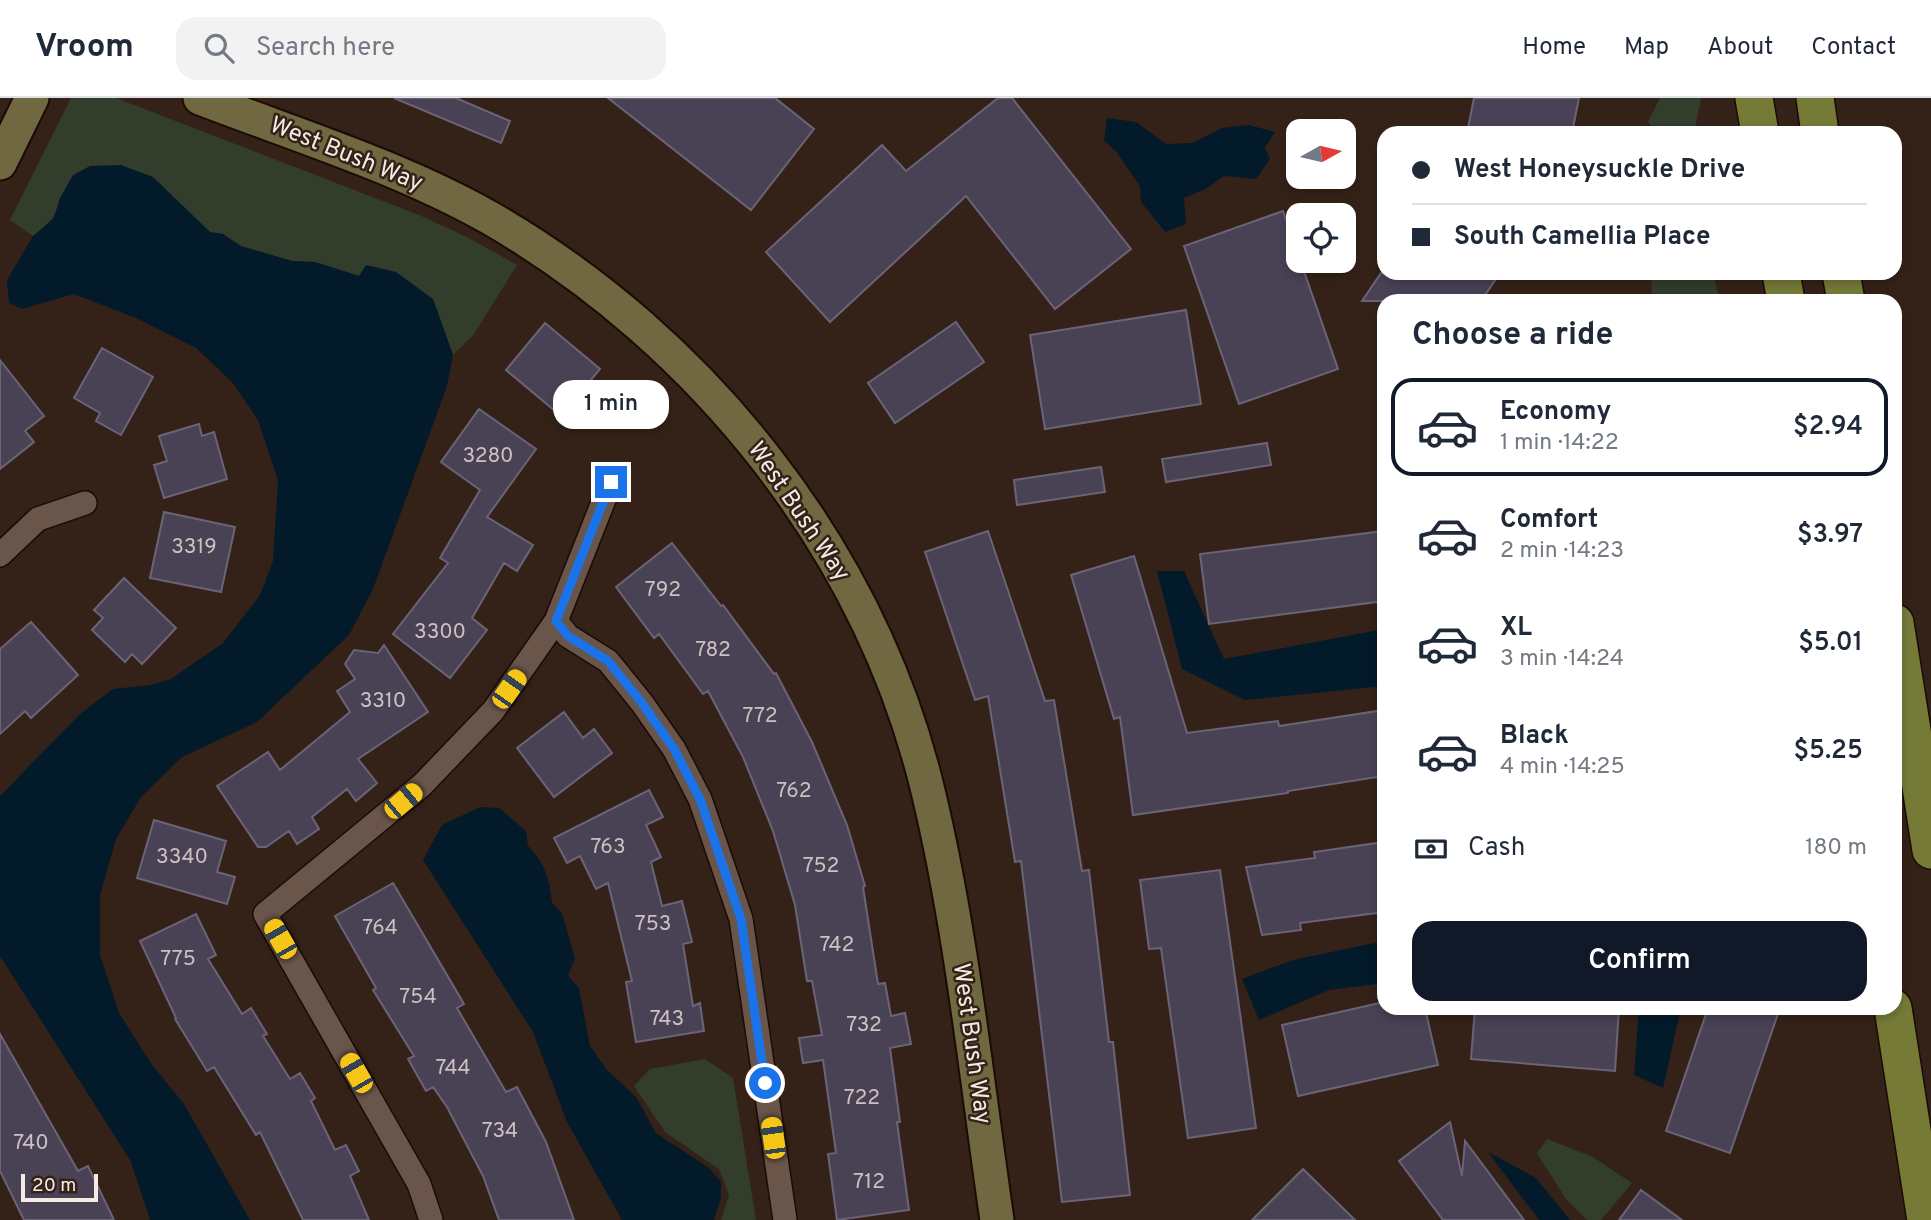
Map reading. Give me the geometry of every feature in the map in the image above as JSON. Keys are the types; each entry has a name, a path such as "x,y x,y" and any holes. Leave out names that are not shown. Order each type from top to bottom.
{"main road":[{"path":"1754,98 1759,126"},
{"path":"1815,98 1819,126"},
{"path":"1902,667 1931,850"},
{"path":"1894,1015 1926,1220"}],"street":[{"path":"0,163 32,98"},
{"name":"West Bush Way","path":"200,98 403,176 488,218 566,266 628,315 697,379 752,441 805,513 854,596 888,671 901,703 927,789 947,877 997,1220"},
{"path":"431,1220 419,1184 265,914 422,785 493,711 556,621 611,482"},
{"path":"0,555 38,519 85,503"},
{"path":"556,621 568,636 608,661 642,703 674,749 700,799 741,919 785,1220"}],"green space":[{"path":"71,98 116,98 419,215 467,237 517,265 474,334 453,355 433,299 315,262 292,261 241,246 223,234 210,232 153,178 60,198 51,220 33,236 10,220"},
{"path":"1660,98 1701,98 1695,126 1651,126 1648,122"},
{"path":"1651,280 1715,280 1718,294 1652,294"},
{"path":"705,1059 733,1078 756,1220 721,1220 729,1195 719,1169 665,1132 634,1086 650,1069"},
{"path":"1547,1139 1593,1157 1632,1183 1601,1220 1587,1220 1566,1199 1537,1153"}],"water":[{"path":"1107,118 1136,122 1166,144 1192,143 1222,128 1249,125 1275,132 1265,148 1270,159 1256,179 1224,176 1204,190 1184,198 1186,224 1165,232 1141,202 1140,186 1115,150 1104,141"},
{"path":"121,165 153,177 210,232 223,234 241,246 292,261 315,262 359,276 366,265 396,272 433,299 453,355 447,386 373,589 349,635 257,722 182,757 141,797 116,839 100,895 100,955 119,1013 152,1065 184,1104 250,1220 150,1220 130,1160 0,956 0,796 80,714 113,689 150,685 171,679 223,643 260,595 273,561 278,480 258,420 232,382 196,348 136,318 74,294 22,309 9,303 7,280 33,236 54,218 60,198 73,175 90,166"},
{"path":"1157,571 1184,571 1224,659 1377,630 1377,687 1245,700 1182,669"},
{"path":"480,807 499,808 526,831 528,846 546,872 552,903 562,913 575,958 568,976 579,988 590,1046 607,1070 636,1097 656,1133 709,1168 721,1182 721,1198 714,1220 622,1220 567,1122 533,1032 423,860 442,825"},
{"path":"1377,942 1377,984 1329,990 1259,1020 1242,979 1293,960"},
{"path":"1638,1015 1679,1015 1663,1088 1634,1075"},
{"path":"1488,1152 1536,1178 1570,1220 1539,1220"}],"building":[{"path":"394,98 456,98 510,121 501,143"},
{"path":"608,98 775,98 814,129 751,210"},
{"path":"998,98 1012,98 1131,249 1055,309 966,196 830,322 766,252 882,145 906,171"},
{"path":"1474,98 1579,98 1573,126 1468,126"},
{"path":"1283,211 1286,220 1286,273 1305,273 1338,369 1239,404 1184,246"},
{"path":"1377,279 1495,280 1486,294 1377,294 1377,301 1362,301"},
{"path":"1186,310 1201,404 1045,429 1030,335"},
{"path":"956,322 984,362 895,423 868,383"},
{"path":"545,323 600,369 561,416 506,370"},
{"path":"102,348 153,377 121,435 96,421 100,413 74,398"},
{"path":"0,360 44,416 25,431 34,442 0,469"},
{"path":"479,409 536,449 487,517 533,545 517,571 504,563 472,618 487,630 450,678 393,634 448,563 440,558 480,490 441,462"},
{"path":"199,424 202,436 214,432 227,479 164,498 154,465 167,461 159,436"},
{"path":"1267,443 1271,465 1166,482 1162,459"},
{"path":"1101,467 1105,492 1017,505 1014,480"},
{"path":"164,512 235,527 221,592 150,578"},
{"path":"988,531 1045,701 1054,700 1082,871 1089,870 1109,1042 1113,1042 1130,1195 1062,1202 1021,861 1015,862 988,696 975,700 925,552"},
{"path":"1377,532 1377,602 1209,624 1200,554"},
{"path":"672,543 721,606 723,605 774,674 776,673 812,742 847,825 865,886 863,887 878,984 885,983 891,1016 905,1013 911,1044 890,1048 909,1210 837,1220 828,1154 836,1153 823,1060 803,1063 799,1038 822,1035 812,981 807,981 795,905 773,831 743,757 708,691 703,694 659,634 654,638 616,587"},
{"path":"1134,556 1187,733 1278,721 1279,726 1377,711 1377,777 1133,815 1120,717 1114,719 1071,575"},
{"path":"124,578 176,628 142,664 132,654 125,662 92,630 103,618 94,610"},
{"path":"31,622 78,675 31,718 25,711 0,734 0,649"},
{"path":"384,645 428,712 358,759 377,783 356,801 347,789 312,817 319,829 297,844 289,831 266,847 258,847 217,786 268,752 280,770 350,712 337,691 355,679 345,664 354,650 378,653"},
{"path":"564,712 583,738 594,729 612,753 554,797 517,748"},
{"path":"649,790 663,817 646,825 661,857 651,862 662,906 682,901 692,942 683,944 693,1006 700,1003 704,1031 636,1042 626,982 632,981 608,883 596,889 580,856 567,863 554,838"},
{"path":"154,820 226,841 217,872 235,877 227,904 137,878"},
{"path":"1377,843 1377,913 1300,923 1301,930 1262,935 1246,867 1315,858 1314,852"},
{"path":"1220,870 1256,1128 1188,1138 1161,948 1149,949 1140,880"},
{"path":"393,883 464,1004 457,1008 506,1092 517,1087 546,1142 574,1220 499,1220 483,1176 447,1107 433,1087 426,1091 408,1059 414,1056 373,990 376,988 335,916"},
{"path":"196,914 216,955 208,959 242,1014 251,1008 267,1034 263,1036 290,1079 300,1073 315,1098 311,1101 335,1150 346,1145 359,1171 350,1176 369,1220 303,1220 260,1132 256,1135 214,1067 207,1071 175,1019 140,941"},
{"path":"1377,1004 1377,1015 1427,1015 1438,1065 1298,1096 1282,1025"},
{"path":"1474,1015 1619,1015 1615,1071 1471,1059"},
{"path":"1706,1015 1778,1015 1730,1153 1666,1131"},
{"path":"0,1034 78,1171 88,1166 114,1220 24,1220 0,1171"},
{"path":"1450,1122 1462,1176 1465,1141 1524,1220 1443,1220 1399,1161"},
{"path":"1303,1169 1355,1220 1252,1220"},
{"path":"1641,1190 1682,1220 1619,1220"}],"route":[{"path":"611,482 556,621 568,636 608,661 642,703 674,749 700,799 741,919 765,1083"}]}
